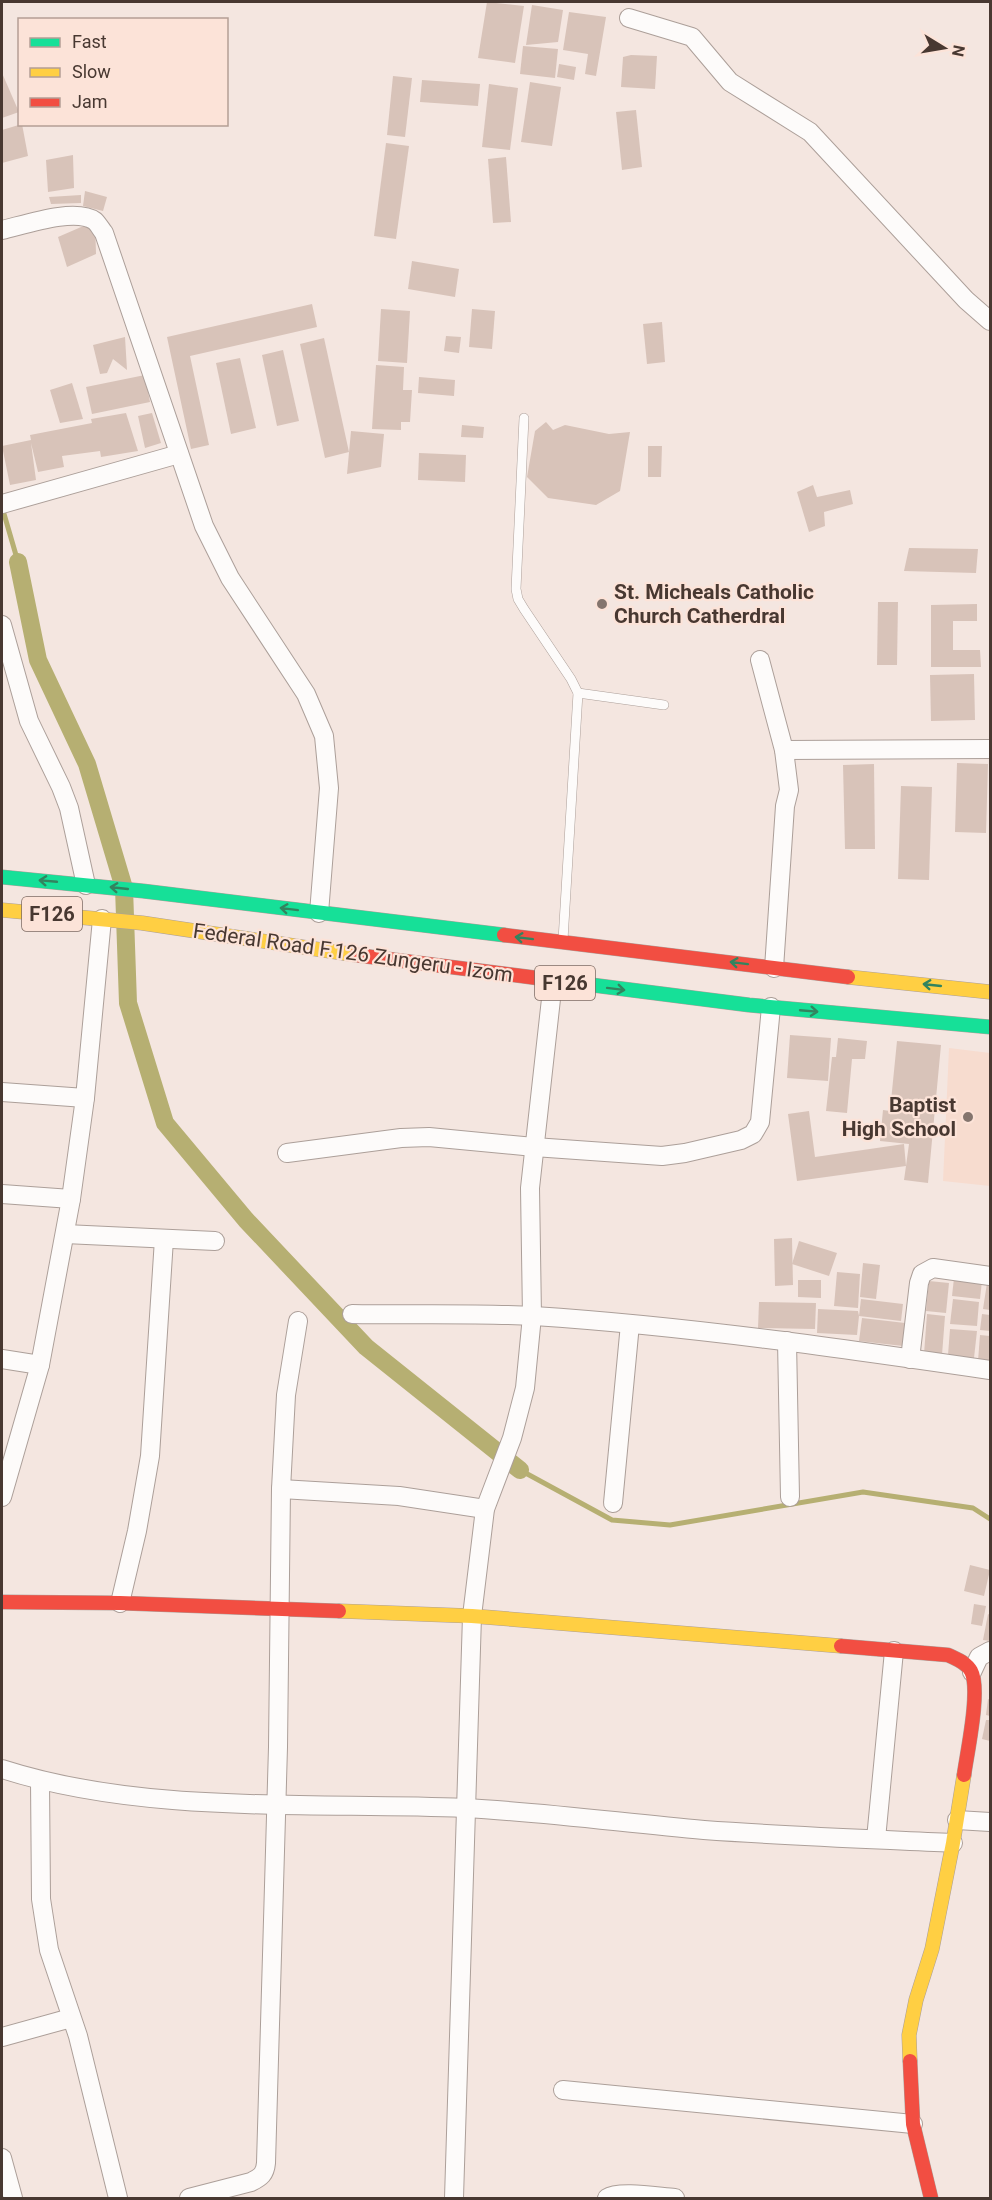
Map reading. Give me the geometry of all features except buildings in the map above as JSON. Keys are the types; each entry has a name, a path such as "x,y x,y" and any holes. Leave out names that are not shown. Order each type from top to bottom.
{"main road":[{"name":"Federal Road F.126 Zungeru - Izom","path":"2,877 91,885 319,913 386,931 563,942 990,992"},
{"name":"Federal Road F.126 Zungeru - Izom","path":"2,910 142,923 383,959 771,1007 990,1027"},
{"path":"383,959 386,931"},
{"path":"2,1602 472,1616 948,1655 963,1662 972,1672 975,1704 953,1843 932,1949 916,2000 909,2036 913,2124 931,2199"}],"street":[{"path":"629,18 692,37 730,82 810,132 966,300 990,321"},
{"path":"2,231 62,217 80,216 95,221 104,233 204,526 230,578 306,694 324,736 329,788 319,913"},
{"path":"6,502 179,454"},
{"path":"2,625 29,721 69,808 91,885"},
{"path":"760,660 784,750 789,790 785,807 774,968"},
{"path":"784,750 990,749"},
{"path":"2,1497 40,1365 65,1234 85,1098 105,919"},
{"path":"454,2199 472,1616 485,1509 512,1438 524,1394 532,1316 530,1188 553,981"},
{"path":"287,1153 401,1138 429,1137 662,1156 686,1153 741,1140 753,1134 760,1122 771,1007"},
{"path":"2,1092 85,1098"},
{"path":"2,1194 71,1199"},
{"path":"65,1234 215,1241"},
{"path":"120,1604 137,1531 150,1456 164,1239"},
{"path":"910,1359 922,1274 933,1268 990,1276"},
{"path":"352,1314 532,1316 630,1324 786,1341 990,1370"},
{"path":"189,2199 251,2182 261,2178 265,2171 281,1609 280,1489 286,1395 298,1321"},
{"path":"613,1503 630,1324"},
{"path":"786,1341 790,1497"},
{"path":"2,1359 40,1365"},
{"path":"280,1489 399,1496 485,1509"},
{"path":"876,1839 894,1651"},
{"path":"972,1672 979,1657 990,1651"},
{"path":"2,1768 40,1781 112,1793 190,1800 466,1809 705,1830 953,1843"},
{"path":"40,1781 41,1899 49,1950 89,2077 118,2199"},
{"path":"957,1820 990,1822"},
{"path":"2,2037 71,2018"},
{"path":"563,2090 913,2124"},
{"path":"2,2158 13,2199"},
{"path":"607,2199 612,2195 621,2194 675,2199"}],"lane":[{"path":"524,418 516,589 518,599 578,693 563,942"},
{"path":"578,693 664,705"}],"shaded area":[{"name":"Baptist High School","path":"949,1048 990,1053 990,1186 943,1181"}],"waterway":[{"path":"2,507 18,562"},
{"path":"18,562 38,660 87,764 124,888 128,1003 165,1123 246,1220 366,1347 520,1470"},
{"path":"520,1470 612,1520 670,1525 863,1492 973,1508 990,1519"}],"traffic: fast":[{"path":"2,877 143,891 504,935"},
{"path":"545,979 749,1005 990,1027"}],"traffic: slow":[{"path":"2,910 142,923 356,955"},
{"path":"848,977 990,992"},
{"path":"339,1611 472,1616 841,1646"},
{"path":"910,2061 909,2035 916,2000 932,1949 964,1775"}],"traffic: jam":[{"path":"504,935 848,977"},
{"path":"356,955 545,979"},
{"path":"2,1602 120,1603 339,1611"},
{"path":"841,1646 948,1655 966,1665 971,1671 975,1692 964,1775"},
{"path":"910,2061 913,2124 931,2198"}],"place":[{"name":"St. Micheals Catholic Church Catherdral","path":"602,604"},
{"name":"Baptist High School","path":"968,1117"}]}
